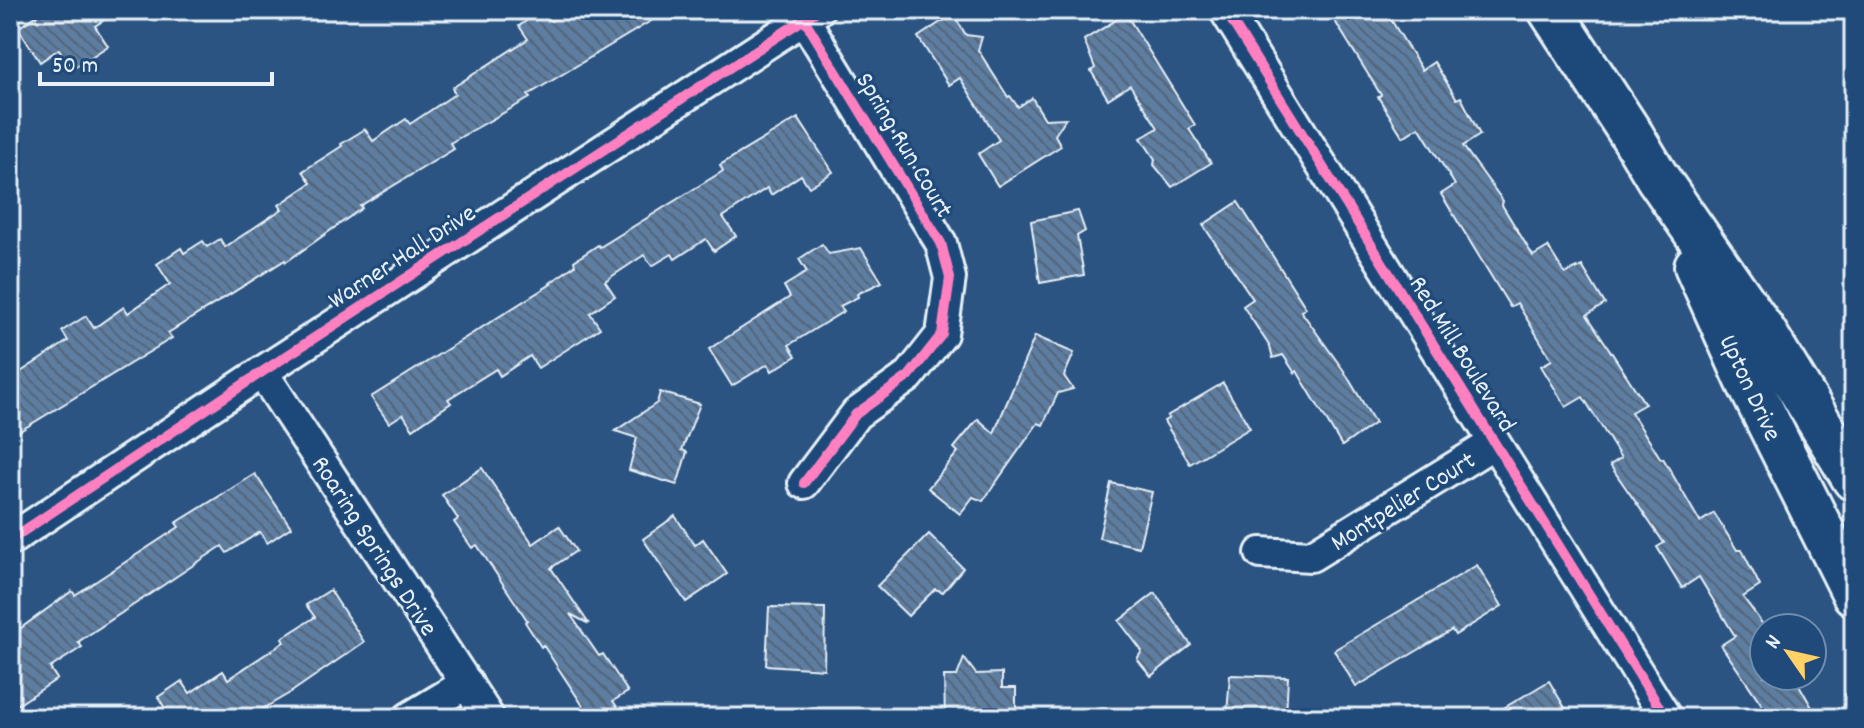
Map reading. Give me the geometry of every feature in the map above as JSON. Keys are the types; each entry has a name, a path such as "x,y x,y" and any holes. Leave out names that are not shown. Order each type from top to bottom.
{"main road":[{"name":"Upton Drive","path":"1550,10 1657,177 1765,333 1854,479"},
{"name":"Upton Drive","path":"1657,177 1747,380 1854,594"}],"street":[{"name":"Red Mill Boulevard","path":"1225,10 1666,718"},
{"name":"Warner Hall Drive","path":"10,540 811,14"},
{"name":"Spring Run Court","path":"804,483 856,414 909,376 942,334 950,278 941,243 811,14"},
{"name":"Roaring Springs Drive","path":"262,372 489,718"},
{"name":"Montpelier Court","path":"1261,553 1311,556 1494,443"},
{"path":"409,718 467,683"}],"building":[{"path":"45,10 119,10 95,26 108,46 77,66 74,61 69,64 59,49 40,62 18,28"},
{"path":"542,10 551,21 569,10 669,10 528,95 530,98 450,143 454,149 360,206 362,208 286,262 168,333 172,338 10,437 10,379 68,341 62,331 86,316 94,328 124,307 128,313 170,284 157,264 181,248 184,253 203,241 207,247 220,239 225,247 282,209 279,205 311,183 303,171 341,144 365,129 373,141 406,119 410,124 455,94 452,88 528,39 519,26"},
{"path":"1328,10 1385,10 1422,70 1434,62 1457,99 1461,97 1480,135 1463,146 1503,201 1502,205 1533,256 1548,247 1565,274 1582,266 1605,304 1587,315 1645,404 1631,412 1663,458 1700,522 1714,513 1737,550 1742,550 1760,586 1743,597 1754,612 1748,612 1748,684 1721,645 1735,636 1699,577 1682,588 1657,547 1664,543 1610,465 1621,458 1583,397 1566,407 1541,366 1552,360 1517,303 1510,307 1441,194 1455,185 1419,127 1403,137 1378,97 1381,95"},
{"path":"953,14 966,35 982,37 978,50 1008,97 1018,107 1032,98 1045,119 1066,118 1055,135 1061,146 998,186 978,154 999,140 960,78 949,85 918,37"},
{"path":"1126,14 1195,125 1189,129 1211,163 1172,187 1154,165 1155,159 1141,138 1158,128 1130,85 1108,99 1091,71 1095,68 1084,40"},
{"path":"798,118 833,172 809,187 801,175 771,195 767,188 723,217 736,236 714,251 706,239 675,259 672,254 652,266 644,255 605,281 615,296 590,313 600,328 538,368 530,356 500,376 496,369 448,399 451,403 413,429 403,414 389,423 371,397 551,284 575,265 574,261 723,171 720,165"},
{"path":"1238,202 1306,308 1301,311 1344,371 1375,423 1342,446 1297,371 1295,373 1283,355 1273,358 1270,347 1243,306 1253,299 1203,225"},
{"path":"1078,211 1085,231 1077,236 1084,275 1040,283 1031,221"},
{"path":"822,244 829,254 861,248 882,282 857,294 858,297 840,306 844,311 789,345 796,356 772,371 768,364 732,386 709,349 790,297 784,286 807,272 799,259"},
{"path":"1035,336 1074,353 1064,376 1073,389 1058,393 1043,425 1038,423 983,501 973,497 960,514 928,488 958,452 954,448 978,419 994,433"},
{"path":"1223,383 1250,428 1190,464 1164,421 1169,418 1167,416"},
{"path":"660,392 700,404 682,450 687,452 677,485 629,470 637,438 615,431 657,403"},
{"path":"482,468 533,544 559,526 576,551 551,568 589,624 570,614 599,656 603,654 628,692 613,701 625,718 591,718 543,645 541,647 525,622 527,620 477,545 472,548 454,522 458,519 442,495"},
{"path":"255,474 291,527 267,543 260,532 227,553 222,546 78,642 82,647 50,668 57,679 10,710 10,636 72,591 75,595 179,527 176,523"},
{"path":"1111,483 1152,492 1139,547 1099,538"},
{"path":"675,516 695,545 703,539 727,574 686,602 643,539"},
{"path":"929,534 963,568 943,592 935,589 908,616 877,586"},
{"path":"1477,565 1502,606 1455,635 1452,630 1356,687 1334,650"},
{"path":"330,590 364,642 290,693 247,718 149,718 165,708 158,697 182,681 190,693 223,671 228,679 284,642 282,638 315,617 306,605"},
{"path":"1155,593 1191,645 1151,676 1137,659 1142,651 1119,621"},
{"path":"769,607 825,608 824,669 766,665"},
{"path":"964,658 976,674 1002,673 1002,688 1016,688 1016,718 945,718 944,676 957,676"},
{"path":"1230,675 1288,677 1286,716 1227,714"},
{"path":"1549,681 1571,718 1487,718"},
{"path":"1753,692 1803,692 1818,718 1771,718"}],"cycle path":[{"path":"10,540 818,10"},
{"path":"1225,10 1666,718"},
{"path":"804,19 941,243 950,278 942,334 909,376 856,414 804,483"}]}
